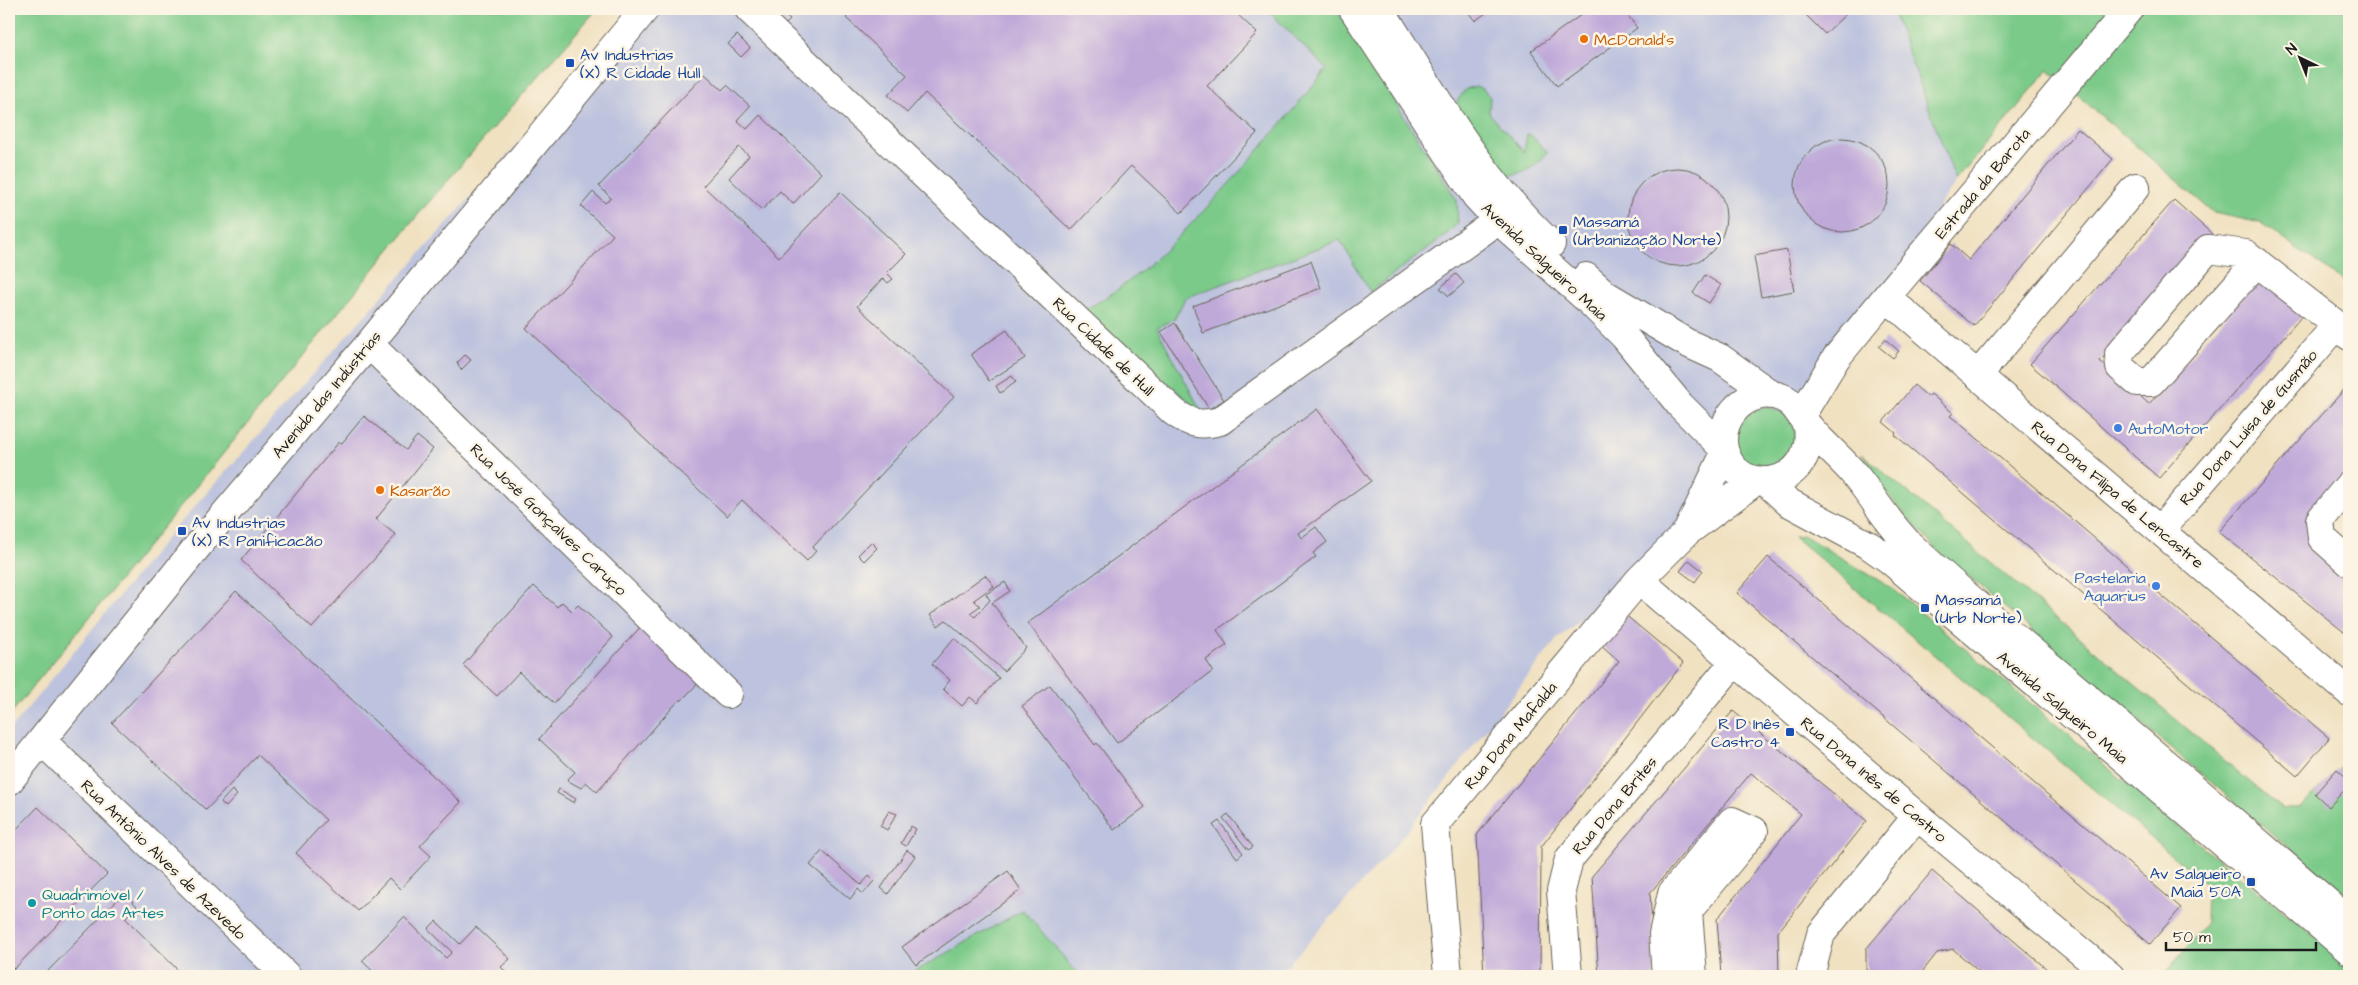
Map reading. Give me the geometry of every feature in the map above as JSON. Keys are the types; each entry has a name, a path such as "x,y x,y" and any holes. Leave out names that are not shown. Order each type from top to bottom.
{"street":[{"name":"Avenida das Indústrias","path":"9,781 201,542 369,344 645,9"},
{"name":"Rua Cidade de Hull","path":"748,9 1174,412 1195,424 1206,425 1220,420 1498,220"},
{"name":"Avenida Salgueiro Maia","path":"1353,9 1476,196 1498,220 1588,300 1618,330 1680,405 1725,451 1738,470 1761,481 1788,502 1870,546 1890,560 2349,950"},
{"name":"Avenida Salgueiro Maia","path":"1380,9 1453,123 1499,190 1546,240 1606,294 1687,343 1720,358 1791,408 1854,475 1909,544 1997,622 2349,921"},
{"name":"Estrada da Barota","path":"1791,408 1836,358 2129,9"},
{"path":"1978,375 2136,187"},
{"path":"2257,262 2151,382 2137,382 2120,367 2119,354 2208,249 2246,254 2257,262 2343,330"},
{"name":"Rua Dona Filipa de Lencastre","path":"1886,297 2349,692"},
{"name":"Rua Dona Luísa de Gusmão","path":"2160,530 2343,330"},
{"name":"Rua José Gonçalves Caruço","path":"369,344 728,694"},
{"path":"1725,451 1723,437 1725,425 1734,410 1748,398 1760,395 1791,408 1810,439 1807,452 1791,474 1778,479 1761,481"},
{"name":"Rua Dona Mafalda","path":"1687,532 1725,451"},
{"name":"Rua Dona Mafalda","path":"1448,976 1435,824 1640,580 1687,532 1761,481"},
{"path":"2349,485 2320,520 2322,538 2349,562"},
{"name":"Rua Dona Inês de Castro","path":"1640,580 1917,816 2110,976"},
{"name":"Rua Dona Brites","path":"1568,976 1561,891 1569,859 1736,660"},
{"name":"Rua Antônio Alves de Azevedo","path":"42,741 287,976"},
{"path":"1810,976 1820,934 1917,816"},
{"path":"1666,976 1663,934 1672,893 1732,821 1754,831 1688,911 1693,976"}],"shaded area":[{"path":"629,9 1892,9 1956,181 1887,286 1740,491 1558,638 1395,846 1278,976 1080,976 1023,910 907,976 9,976 9,731 165,540 606,45"}],"green space":[{"path":"9,9 597,9 422,210 9,716"},
{"path":"1270,9 1336,9 1457,200 1458,223 1447,234 1370,292 1340,240 1185,298 1175,318 1157,328 1202,413 1084,310 1127,282 1179,236 1244,167 1327,69 1268,11"},
{"path":"1892,9 2349,9 2349,285 2261,223 2214,213 2048,70 1956,181"},
{"path":"1476,86 1484,90 1490,97 1489,113 1524,152 1527,134 1531,135 1547,152 1530,169 1507,176 1459,119 1457,101 1466,89"},
{"path":"1765,406 1784,413 1795,429 1794,449 1779,466 1758,469 1739,458 1735,429 1739,420"},
{"path":"1862,454 2282,809 2302,806 2349,760 2349,899 1936,549 1896,505"},
{"path":"1805,536 1893,589 2231,870 2349,963 2349,976 2162,976 2191,943 2206,922 2207,885 1794,537"},
{"path":"1023,910 1080,976 907,976"}],"building":[{"path":"855,9 1232,9 1257,33 1207,86 1257,133 1181,213 1131,166 1071,230 925,93 907,113 888,95 907,75 846,18"},
{"path":"1466,9 1491,9 1475,21"},
{"name":"McDonald's","path":"1589,9 1623,9 1637,28 1557,86 1531,51"},
{"path":"1800,9 1851,9 1825,34"},
{"path":"779,10 790,20 786,24 775,15"},
{"path":"737,35 750,48 741,57 728,44"},
{"path":"705,74 722,90 727,85 750,106 737,120 747,129 760,115 821,173 793,204 780,191 762,210 729,178 749,156 739,147 703,186 779,257 840,192 906,254 887,273 893,279 888,283 883,278 857,306 954,397 812,548 816,551 807,561 742,500 727,516 526,328 613,235 581,206 593,192 605,203 611,198 599,186"},
{"path":"2078,129 2113,159 1974,326 1920,281 1951,244 1969,260"},
{"path":"1842,138 1860,142 1875,152 1885,167 1889,185 1885,203 1875,218 1860,228 1842,232 1824,228 1809,218 1799,203 1795,185 1799,167 1809,152 1824,142"},
{"path":"1677,168 1696,172 1712,182 1722,198 1726,217 1722,236 1712,252 1696,262 1677,266 1658,262 1642,252 1632,236 1628,217 1632,198 1642,182 1658,172"},
{"path":"2174,200 2212,234 2100,361 2149,404 2261,277 2303,315 2159,478 2030,364"},
{"path":"1787,250 1794,291 1761,297 1754,256"},
{"path":"1311,261 1321,288 1203,333 1193,306"},
{"path":"1456,274 1464,283 1449,296 1440,288"},
{"path":"1705,275 1721,285 1709,303 1693,293"},
{"path":"1175,323 1224,400 1209,409 1161,332"},
{"path":"1007,330 1025,358 989,381 971,354"},
{"path":"1885,339 1899,351 1893,358 1879,347"},
{"path":"465,355 471,360 461,370 457,363"},
{"path":"1012,376 1016,382 1000,393 996,386"},
{"path":"2349,384 2349,472 2307,521 2308,541 2349,574 2349,636 2219,532"},
{"path":"1914,385 1928,397 1931,394 1953,413 1950,416 2329,738 2297,776 1895,435 1896,433 1883,422"},
{"path":"1317,409 1371,481 1298,533 1301,538 1316,527 1327,542 1313,553 1316,557 1217,630 1227,645 1206,660 1213,671 1117,743 1028,623"},
{"path":"364,416 406,450 417,436 433,449 376,519 396,535 312,628 241,560 339,442 342,443"},
{"path":"871,542 877,548 864,561 858,555"},
{"path":"1768,557 2181,908 2150,944 1737,593"},
{"path":"1689,560 1703,571 1695,582 1680,571"},
{"path":"985,575 994,586 974,600 980,606 970,613 975,617 990,600 986,594 1005,582 1010,591 992,603 1026,648 1004,671 946,620 938,626 930,615"},
{"path":"534,586 557,607 562,602 572,611 578,605 613,637 554,703 519,672 497,696 463,665"},
{"path":"236,591 461,802 420,846 431,856 400,889 389,878 358,911 296,853 326,820 258,755 206,810 112,723"},
{"path":"1623,613 1683,663 1541,847 1540,976 1484,976 1477,835 1619,661 1599,643"},
{"path":"644,623 702,679 681,701 680,699 597,792 586,782 581,788 567,780 575,772 539,739"},
{"path":"954,638 999,678 977,703 970,697 962,706 943,689 950,680 932,664"},
{"path":"1050,685 1145,807 1114,830 1022,706"},
{"path":"1733,711 1867,821 1778,932 1779,976 1721,976 1717,919 1801,814 1751,773 1650,893 1655,976 1599,976 1592,876"},
{"path":"2337,769 2349,780 2349,785 2329,807 2315,794"},
{"path":"559,789 576,799 574,803 557,793"},
{"path":"232,790 237,795 226,807 221,802"},
{"name":"Quadrimóvel / Ponto das Artes","path":"38,807 107,874 14,969 9,964 9,837"},
{"path":"889,811 897,814 887,830 880,826"},
{"path":"1228,814 1253,847 1248,850 1223,818"},
{"path":"1219,821 1243,853 1237,858 1213,825"},
{"path":"911,826 916,829 906,846 901,843"},
{"path":"907,850 915,856 888,894 881,888"},
{"path":"822,851 861,885 869,876 874,881 863,894 858,889 850,899 810,865"},
{"path":"1008,871 1021,890 916,965 902,947"},
{"path":"1932,871 2055,976 1984,976 1953,949 1937,953 1919,976 1866,976 1866,949"},
{"path":"124,893 137,906 125,918 184,976 43,976"},
{"path":"404,917 446,958 452,952 428,929 436,921 460,944 476,927 510,959 501,967 508,974 505,976 378,976 362,961"}],"place":[{"name":"McDonald's","path":"1584,39"},
{"name":"Av Industrias (X) R Cidade Hull","path":"570,63"},
{"name":"Massamá (Urbanização Norte)","path":"1563,230"},
{"name":"AutoMotor","path":"2118,428"},
{"name":"Kasarão","path":"380,490"},
{"name":"Av Industrias (X) R Panificacão","path":"182,531"},
{"name":"Pastelaria Aquarius","path":"2156,586"},
{"name":"Massamá (Urb Norte)","path":"1925,608"},
{"name":"R D Inês Castro 4","path":"1790,732"},
{"name":"Av Salgueiro Maia 50A","path":"2251,882"},
{"name":"Quadrimóvel / Ponto das Artes","path":"32,903"}]}
